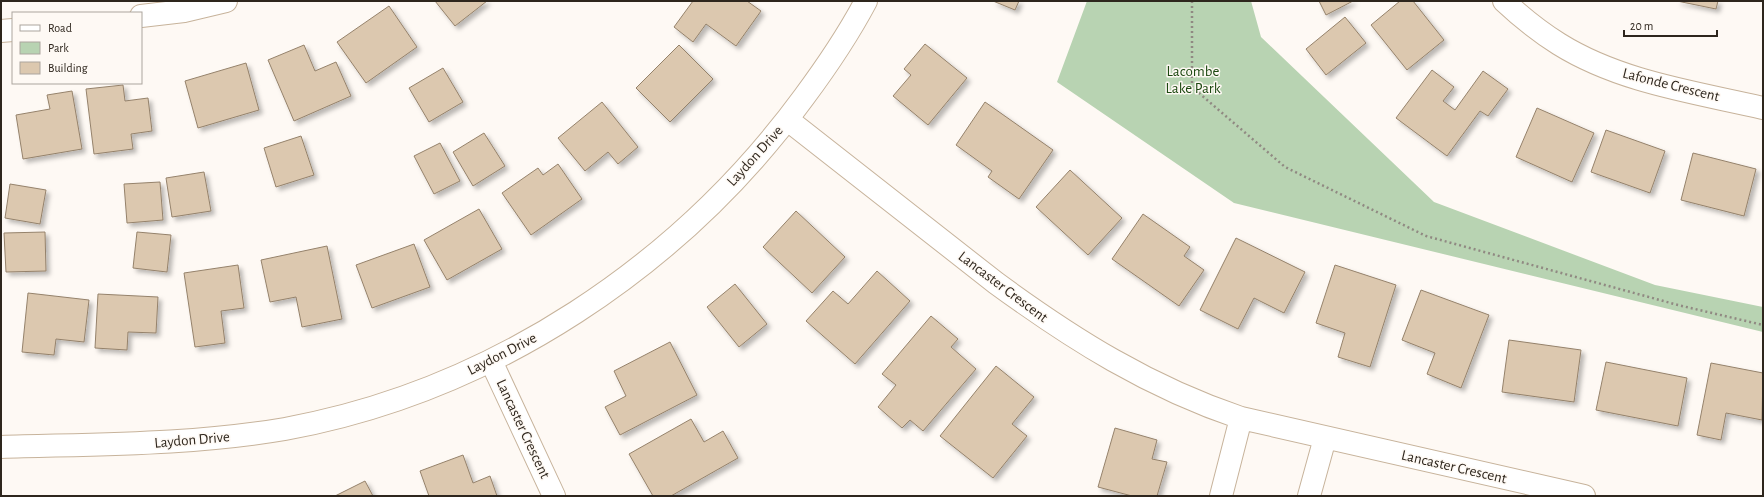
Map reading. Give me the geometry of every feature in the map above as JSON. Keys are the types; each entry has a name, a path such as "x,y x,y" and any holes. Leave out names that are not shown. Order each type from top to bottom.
{"street":[{"path":"142,16 184,10 226,1"},
{"name":"Laydon Drive","path":"1,447 163,443 212,439 288,428 406,396 491,361 521,346 611,289 663,249 708,208 763,151 788,120 839,48 866,1"},
{"name":"Lafonde Crescent","path":"1504,1 1535,27 1560,44 1586,58 1618,72 1650,82 1763,108"},
{"path":"1,31 12,30"},
{"name":"Lancaster Crescent","path":"788,120 996,283 1062,331 1103,356 1144,378 1214,409 1241,418 1584,496"},
{"name":"Lancaster Crescent","path":"491,361 554,496"},
{"path":"1221,496 1241,418"},
{"path":"1309,496 1325,438"}],"path":[{"path":"1192,1 1192,87 1285,167 1426,236 1678,305 1763,325"}],"green space":[{"name":"Lacombe Lake Park","path":"1087,1 1251,1 1261,37 1434,202 1655,285 1763,307 1763,332 1234,203 1057,82"}],"building":[{"path":"435,1 487,1 455,26"},
{"path":"693,1 747,1 761,11 736,46 706,24 693,42 674,27"},
{"path":"993,1 1019,1 1015,10"},
{"path":"1319,1 1353,1 1326,15"},
{"path":"1400,1 1413,1 1444,40 1407,70 1371,25"},
{"path":"1677,1 1718,1 1716,9"},
{"path":"389,6 417,47 366,83 337,42"},
{"path":"1345,17 1366,43 1326,75 1306,49"},
{"path":"925,44 967,78 928,125 893,96 911,75 904,69"},
{"path":"304,45 315,71 336,62 351,96 294,121 268,60"},
{"path":"679,45 713,79 670,122 636,88"},
{"path":"246,63 259,110 198,128 185,81"},
{"path":"443,68 463,102 429,122 409,88"},
{"path":"1432,70 1454,87 1443,101 1455,110 1483,71 1508,89 1488,116 1480,111 1447,156 1396,118"},
{"path":"123,85 125,101 148,98 152,131 131,134 133,149 94,154 86,89"},
{"path":"72,91 82,149 23,159 16,115 50,109 47,95"},
{"path":"602,102 638,147 618,164 608,152 585,171 558,138"},
{"path":"985,102 1053,150 1019,199 988,177 992,171 956,145"},
{"path":"1537,108 1594,133 1572,182 1516,157"},
{"path":"1606,130 1665,151 1650,193 1591,172"},
{"path":"484,133 505,166 473,186 453,152"},
{"path":"301,136 314,175 276,187 264,148"},
{"path":"440,143 460,181 434,194 414,156"},
{"path":"1693,153 1756,169 1744,216 1681,200"},
{"path":"558,164 582,199 531,235 502,193 538,168 543,175"},
{"path":"1070,170 1122,218 1088,255 1036,207"},
{"path":"204,172 211,211 172,217 166,178"},
{"path":"160,182 163,220 127,223 124,184"},
{"path":"10,184 46,190 40,224 5,218"},
{"path":"479,209 502,249 447,280 424,240"},
{"path":"796,211 845,257 812,293 763,247"},
{"path":"1143,214 1190,247 1184,256 1204,270 1179,306 1112,259"},
{"path":"45,232 46,271 6,272 4,233"},
{"path":"137,232 171,235 167,272 133,268"},
{"path":"1236,238 1305,272 1284,313 1254,298 1238,329 1200,310"},
{"path":"414,244 430,287 372,308 356,265"},
{"path":"327,246 342,319 302,327 296,297 270,302 261,260"},
{"path":"238,265 244,308 221,311 225,343 195,347 184,273"},
{"path":"1335,265 1396,285 1370,367 1338,357 1345,333 1316,323"},
{"path":"877,271 910,301 855,364 806,321 833,291 848,304"},
{"path":"735,284 767,324 739,347 707,307"},
{"path":"1421,290 1489,315 1461,388 1427,374 1435,353 1402,340"},
{"path":"28,293 89,300 84,342 56,339 54,355 22,352"},
{"path":"98,294 158,297 156,333 128,332 127,350 95,348"},
{"path":"931,316 958,339 951,347 976,369 923,431 910,420 902,428 878,407 896,385 882,374"},
{"path":"1509,340 1581,350 1574,402 1502,392"},
{"path":"670,342 697,395 620,435 605,407 626,396 614,371"},
{"path":"1606,362 1687,378 1678,426 1596,410"},
{"path":"1711,363 1763,373 1762,420 1726,413 1721,440 1697,435"},
{"path":"996,366 1034,397 1012,424 1027,436 993,478 940,436"},
{"path":"691,419 704,442 723,431 738,458 671,496 653,496 629,454"},
{"path":"1115,428 1157,440 1152,459 1167,462 1157,496 1132,496 1098,487"},
{"path":"463,455 473,483 490,476 497,496 429,496 420,471"},
{"path":"365,481 373,496 335,496"}]}
